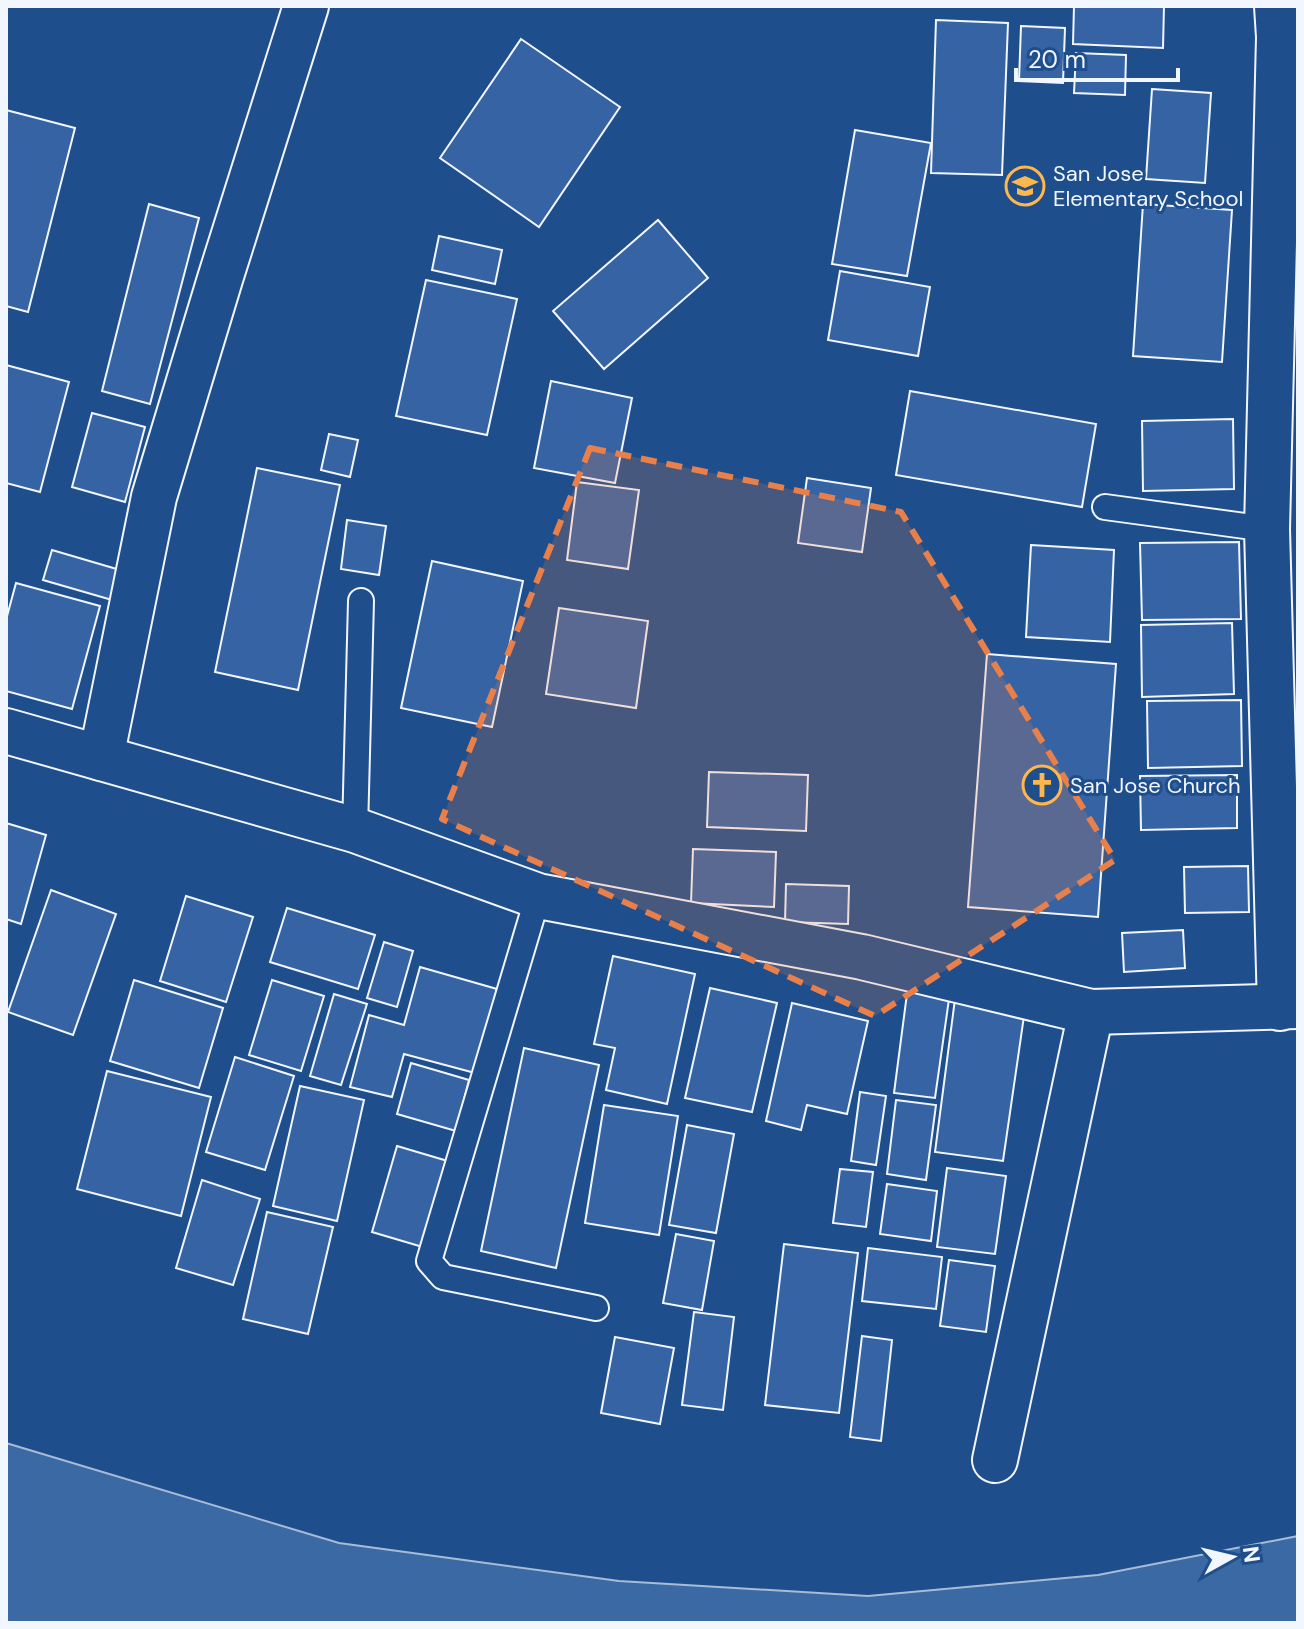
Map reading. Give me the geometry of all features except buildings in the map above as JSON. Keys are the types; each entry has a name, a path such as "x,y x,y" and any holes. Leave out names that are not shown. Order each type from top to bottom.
{"street":[{"path":"101,758 154,497 306,6"},
{"path":"6,731 355,830 538,896 862,957 1091,1012 1289,1007 1267,529 1285,26"},
{"path":"995,1460 1091,1012"}],"lane":[{"path":"1105,507 1267,529"},
{"path":"355,830 361,601"},
{"path":"538,896 429,1261 443,1277 596,1308"}],"highlighted area":[{"path":"590,448 901,512 1115,860 875,1016 442,819"}],"water":[{"path":"6,1443 339,1543 619,1581 868,1596 1098,1575 1298,1536 1298,1623 6,1623"}],"place":[{"name":"San Jose Elementary School","path":"1025,186"},
{"name":"San Jose Church","path":"1042,785"}]}
